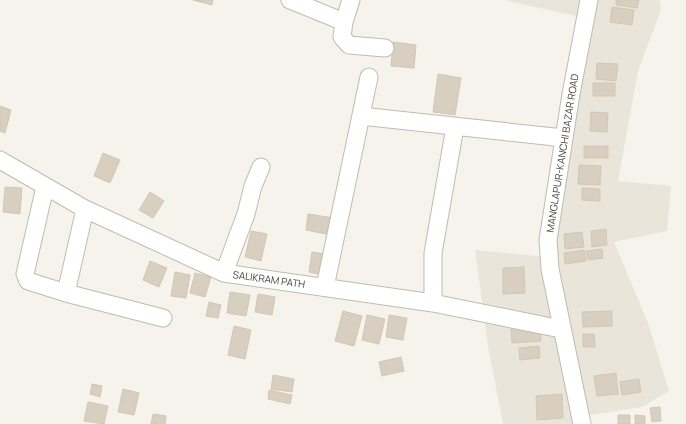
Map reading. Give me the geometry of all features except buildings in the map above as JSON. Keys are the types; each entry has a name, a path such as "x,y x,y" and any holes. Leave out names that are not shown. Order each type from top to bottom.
{"street":[{"path":"290,0 344,22"},
{"path":"351,0 344,22 342,37 349,45 385,48"},
{"name":"MANGLAPUR-KANCHI BAZAR ROAD","path":"582,424 550,269 548,240 564,138 589,0"},
{"path":"325,286 369,77"},
{"path":"361,116 564,138"},
{"path":"433,303 433,253 455,127"},
{"name":"SALIKRAM PATH","path":"0,160 86,209 224,273 325,286 361,294 433,303 561,328"},
{"path":"224,273 246,214 253,186 261,167"},
{"path":"45,187 26,279 28,281 66,293 163,318"},
{"path":"66,293 86,209"}],"shaded area":[{"path":"504,0 660,0 661,10 638,71 618,181 671,186 667,231 614,242 648,323 669,391 642,407 584,416 583,424 503,424 489,352 475,250 547,257 576,16"}]}
